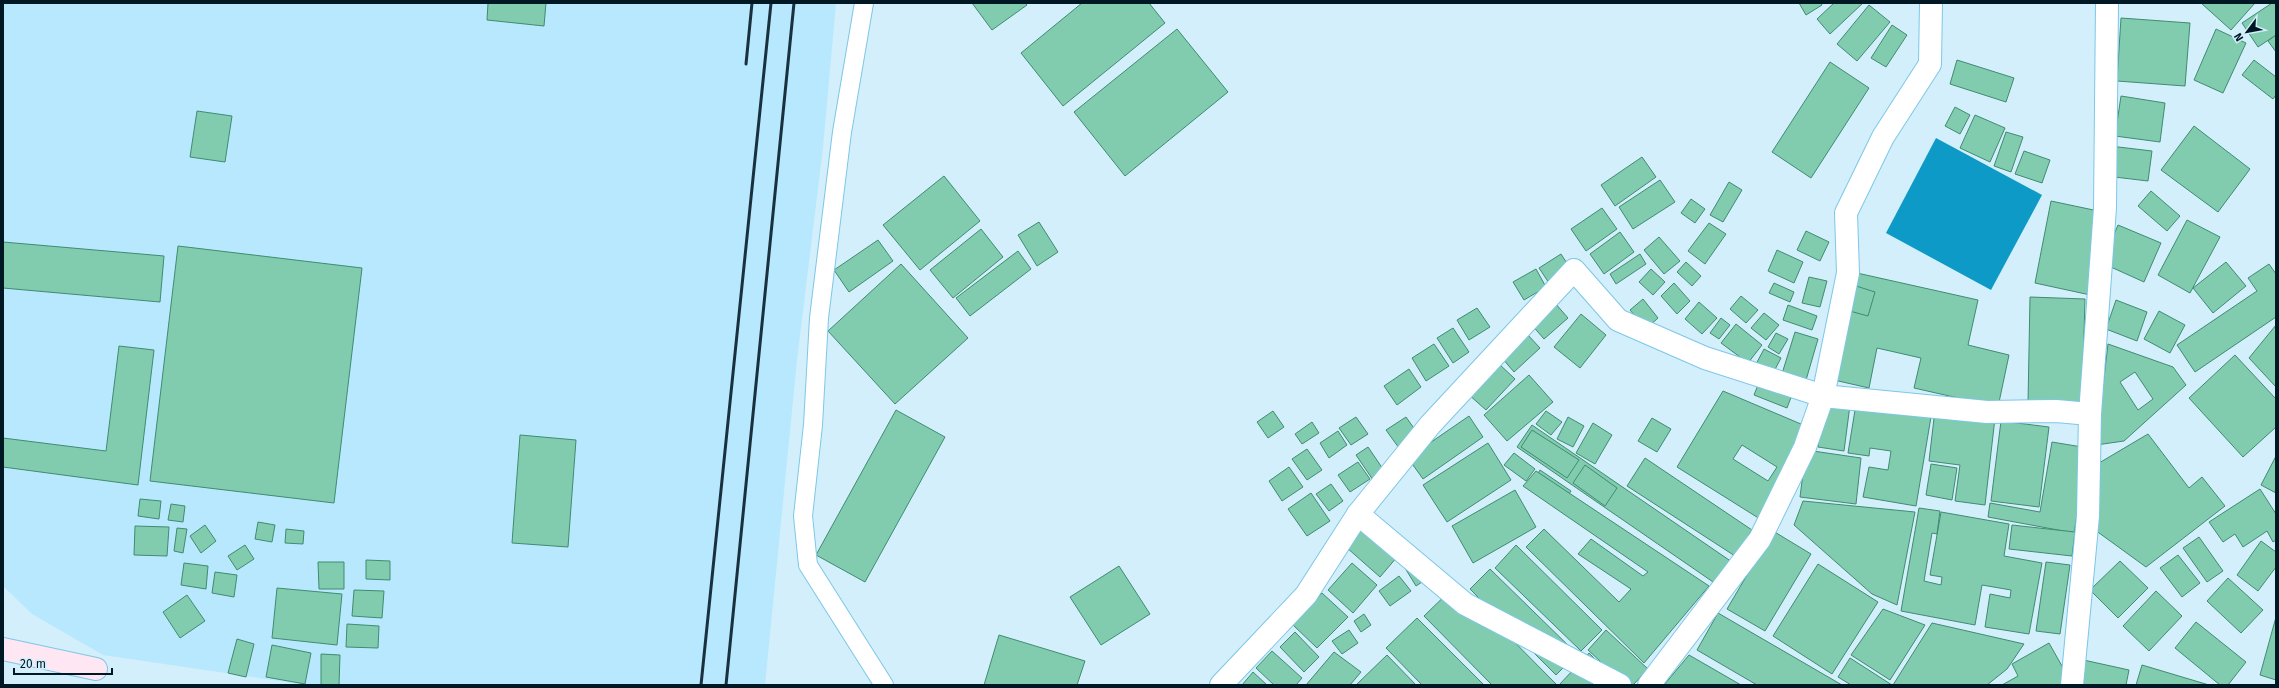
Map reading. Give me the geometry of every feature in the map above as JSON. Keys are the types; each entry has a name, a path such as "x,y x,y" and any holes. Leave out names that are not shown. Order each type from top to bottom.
{"street":[{"path":"1649,685 1760,538 1805,447 1823,396 1848,273 1846,213 1883,137 1930,64 1931,3"},
{"path":"2072,685 2088,516 2090,414 2105,208 2107,3"},
{"path":"1221,685 1306,595 1358,514 1430,425 1574,270 1618,320 1705,358 1823,396 1987,412 2056,411 2090,414"},
{"path":"1358,514 1465,604 1620,685"},
{"path":"3,649 96,669"}],"lane":[{"path":"864,3 842,132 819,318 813,425 803,516 808,565 884,685"}],"shaded area":[{"path":"3,3 836,3 823,148 797,360 765,685 306,685 103,655 32,614 3,586"}],"water":[{"path":"1936,138 2042,195 1991,290 1886,233"}],"building":[{"path":"488,3 546,3 544,26 487,20"},
{"path":"972,3 1025,3 1027,5 992,30"},
{"path":"1082,3 1149,3 1165,23 1063,106 1021,53"},
{"path":"1799,3 1821,3 1822,5 1806,15"},
{"path":"1834,3 1863,3 1830,34 1817,19"},
{"path":"2201,3 2255,3 2231,30"},
{"path":"2272,3 2276,3 2276,35 2258,47 2242,23"},
{"path":"1869,5 1890,22 1857,61 1837,44"},
{"path":"2121,18 2190,23 2185,86 2117,81"},
{"path":"1892,25 1907,35 1886,67 1871,58"},
{"path":"1177,29 1228,92 1125,176 1074,112"},
{"path":"2216,29 2246,43 2223,93 2194,80"},
{"path":"2276,35 2276,52 2268,41"},
{"path":"1957,60 2014,78 2006,102 1950,84"},
{"path":"2254,60 2276,77 2276,95 2273,99 2242,75"},
{"path":"1830,62 1869,88 1811,178 1772,152"},
{"path":"2121,96 2165,103 2160,142 2115,136"},
{"path":"1955,107 1970,115 1960,134 1945,126"},
{"path":"197,111 232,116 225,162 190,157"},
{"path":"1975,115 2005,128 1990,162 1960,148"},
{"path":"2194,126 2250,169 2218,212 2161,170"},
{"path":"2006,132 2023,137 2011,172 1994,166"},
{"path":"2110,146 2152,151 2148,181 2106,176"},
{"path":"2024,151 2050,160 2042,183 2015,174"},
{"path":"1642,157 1656,177 1615,206 1601,185"},
{"path":"944,176 980,221 920,270 883,225"},
{"path":"1660,180 1675,202 1633,229 1619,207"},
{"path":"1729,182 1742,190 1723,222 1710,215"},
{"path":"2151,191 2180,216 2167,231 2138,206"},
{"path":"1691,199 1705,209 1695,223 1681,213"},
{"path":"2051,201 2103,212 2095,296 2035,283"},
{"path":"1602,208 1617,229 1586,251 1571,229"},
{"path":"2187,220 2220,237 2190,293 2158,275"},
{"path":"1039,222 1058,252 1037,266 1018,235"},
{"path":"1709,223 1726,234 1705,264 1688,251"},
{"path":"2118,225 2161,243 2144,282 2102,263"},
{"path":"981,229 1003,257 953,298 930,270"},
{"path":"1806,231 1829,242 1820,261 1797,250"},
{"path":"1620,232 1634,252 1604,274 1590,254"},
{"path":"1659,237 1680,261 1664,274 1644,250"},
{"path":"878,240 893,261 849,292 834,270"},
{"path":"3,242 164,256 160,302 3,288"},
{"path":"178,246 362,268 334,503 150,481"},
{"path":"1777,250 1803,262 1794,283 1768,271"},
{"path":"1018,251 1031,269 970,316 956,298"},
{"path":"1561,254 1570,268 1549,283 1539,268"},
{"path":"1640,254 1646,264 1616,284 1610,274"},
{"path":"1686,262 1701,276 1692,286 1677,272"},
{"path":"2226,262 2246,286 2213,313 2193,288"},
{"path":"901,264 968,338 895,404 828,331"},
{"path":"2269,264 2276,274 2276,317 2195,372 2177,345 2257,291 2248,278"},
{"path":"1536,269 1546,287 1524,300 1513,282"},
{"path":"1651,269 1665,282 1653,295 1639,282"},
{"path":"1857,273 1978,300 1968,345 2009,355 1998,407 1914,388 1921,358 1877,348 1869,388 1834,380"},
{"path":"1809,277 1827,281 1820,307 1802,303"},
{"path":"1674,283 1690,301 1677,314 1661,296"},
{"path":"1774,283 1794,292 1790,302 1769,293"},
{"path":"1853,285 1875,292 1868,316 1846,310"},
{"path":"1741,296 1758,310 1746,323 1730,309"},
{"path":"2030,297 2085,299 2082,404 2028,403"},
{"path":"1643,299 1658,318 1646,329 1630,310"},
{"path":"2116,300 2147,312 2137,341 2106,329"},
{"path":"1699,302 1717,318 1702,334 1685,319"},
{"path":"1555,303 1568,318 1544,339 1531,324"},
{"path":"1788,305 1817,316 1812,330 1783,320"},
{"path":"1477,308 1490,327 1469,340 1457,320"},
{"path":"2159,311 2185,325 2170,353 2144,339"},
{"path":"1764,313 1779,325 1766,340 1751,328"},
{"path":"1581,314 1606,335 1580,368 1554,347"},
{"path":"1721,318 1730,325 1719,339 1710,333"},
{"path":"1736,324 1762,345 1748,363 1721,343"},
{"path":"2276,325 2276,387 2249,358"},
{"path":"1453,328 1469,352 1453,363 1437,338"},
{"path":"1795,332 1818,339 1804,387 1780,380"},
{"path":"1776,333 1788,339 1779,354 1768,347"},
{"path":"1527,334 1540,348 1514,372 1502,358"},
{"path":"1434,344 1449,366 1426,381 1412,358"},
{"path":"2108,344 2173,367 2186,385 2124,441 2096,445","holes":["2135,372 2153,399 2138,410 2120,382"]},
{"path":"119,346 154,350 138,485 3,467 3,438 106,451"},
{"path":"1764,349 1781,358 1771,377 1754,368"},
{"path":"2235,355 2276,399 2276,427 2243,457 2189,398"},
{"path":"1498,363 1515,379 1486,410 1468,394"},
{"path":"1409,369 1421,387 1397,405 1384,386"},
{"path":"1529,375 1553,402 1507,441 1484,415"},
{"path":"1760,380 1793,392 1787,408 1754,395"},
{"path":"1723,391 1808,427 1760,519 1677,467","holes":["1742,445 1777,467 1768,481 1733,459"]},
{"path":"1824,402 1850,405 1844,451 1818,447"},
{"path":"1856,404 1931,417 1916,506 1863,497 1869,467 1888,470 1891,451 1870,448 1869,456 1848,453"},
{"path":"896,410 945,437 865,582 816,555"},
{"path":"1935,410 1995,418 1985,505 1955,501 1960,465 1929,461"},
{"path":"1273,411 1284,427 1268,438 1257,422"},
{"path":"1546,411 1562,422 1551,435 1536,424"},
{"path":"1469,416 1483,437 1423,479 1408,458"},
{"path":"1356,417 1368,434 1351,445 1339,428"},
{"path":"1406,417 1418,434 1399,448 1386,430"},
{"path":"1568,417 1584,426 1573,447 1557,439"},
{"path":"1652,418 1671,429 1657,452 1638,441"},
{"path":"2001,421 2049,427 2039,507 1991,501"},
{"path":"1312,422 1319,433 1302,444 1295,434"},
{"path":"1593,423 1612,435 1595,464 1576,453"},
{"path":"1532,425 1732,562 1716,584 1517,447"},
{"path":"1532,430 1579,460 1567,478 1521,447"},
{"path":"1338,431 1347,445 1329,458 1320,443"},
{"path":"2148,434 2189,488 2202,477 2225,506 2146,567 2095,530 2099,463"},
{"path":"520,435 576,440 568,547 512,543"},
{"path":"2052,442 2088,448 2074,533 1988,517 1990,503 2040,512"},
{"path":"1488,443 1511,480 1447,522 1423,485"},
{"path":"1368,447 1385,472 1373,480 1356,455"},
{"path":"1307,449 1322,470 1307,480 1292,459"},
{"path":"1806,450 1861,458 1856,504 1800,497"},
{"path":"1514,453 1535,469 1526,481 1504,465"},
{"path":"2276,456 2276,493 2261,485"},
{"path":"1645,458 1752,530 1735,556 1627,486"},
{"path":"1358,462 1370,479 1350,492 1338,475"},
{"path":"1931,464 1957,468 1952,500 1926,495"},
{"path":"1585,465 1617,488 1605,506 1573,483"},
{"path":"1289,467 1303,487 1282,501 1269,481"},
{"path":"1540,470 1571,491 1560,507 1529,487"},
{"path":"1536,471 1709,586 1644,663 1526,547 1544,529 1619,602 1631,589 1578,554 1591,539 1643,576 1648,572 1523,486"},
{"path":"1331,484 1343,501 1329,511 1316,494"},
{"path":"2260,489 2276,514 2276,540 2273,542 2267,531 2243,547 2235,534 2223,542 2209,522"},
{"path":"1515,490 1536,527 1473,563 1452,526"},
{"path":"1311,493 1330,521 1307,536 1288,509"},
{"path":"140,499 161,501 159,519 138,516"},
{"path":"1803,501 1915,512 1897,605 1872,594 1794,525"},
{"path":"171,504 185,506 183,522 168,520"},
{"path":"1919,508 1940,511 1937,534 1932,533 1924,581 1941,585 1942,577 1930,575 1941,512 2009,524 2004,556 2042,563 2029,634 1985,627 1990,594 2010,598 2011,590 1982,585 1975,625 1901,611"},
{"path":"1369,521 1403,550 1380,577 1346,547"},
{"path":"258,522 275,525 272,542 255,539"},
{"path":"205,525 216,541 201,553 190,536"},
{"path":"2012,525 2075,532 2072,556 2009,549"},
{"path":"135,526 169,527 167,556 134,555"},
{"path":"177,528 187,529 183,553 174,551"},
{"path":"286,529 304,531 303,544 285,543"},
{"path":"1773,531 1811,554 1765,631 1727,609"},
{"path":"2199,537 2223,571 2207,582 2183,548"},
{"path":"2261,541 2276,552 2276,567 2258,591 2237,575"},
{"path":"245,545 254,559 237,570 228,556"},
{"path":"1516,545 1602,630 1581,651 1495,568"},
{"path":"2178,555 2200,583 2182,597 2160,568"},
{"path":"366,560 390,561 390,580 366,579"},
{"path":"2120,561 2148,588 2118,618 2090,590"},
{"path":"318,562 344,562 344,589 319,589"},
{"path":"2046,562 2070,565 2060,634 2036,631"},
{"path":"184,563 208,566 206,589 181,585"},
{"path":"1352,563 1377,585 1353,613 1328,590"},
{"path":"1818,564 1878,602 1832,674 1773,636"},
{"path":"1119,566 1150,614 1101,645 1070,597"},
{"path":"1405,568 1428,578 1416,586"},
{"path":"1490,569 1577,654 1556,675 1470,589"},
{"path":"215,572 237,575 234,597 212,593"},
{"path":"1399,576 1411,591 1390,606 1379,591"},
{"path":"2228,578 2263,610 2241,633 2207,601"},
{"path":"1457,584 1556,684 1492,685 1424,616"},
{"path":"277,588 342,594 337,645 272,638"},
{"path":"354,590 384,591 382,618 352,616"},
{"path":"2156,591 2182,616 2149,651 2123,626"},
{"path":"1322,593 1348,617 1317,648 1292,624"},
{"path":"187,595 205,621 180,638 163,612"},
{"path":"1883,609 1925,625 1890,680 1851,655"},
{"path":"1718,613 1842,685 1757,685 1697,650"},
{"path":"1364,614 1371,625 1361,632 1354,621"},
{"path":"2276,617 2276,680 2260,675"},
{"path":"1417,618 1484,685 1422,685 1386,648"},
{"path":"2196,622 2246,662 2228,685 2220,685 2175,648"},
{"path":"1932,623 2024,644 2007,669 1987,685 1893,685"},
{"path":"347,624 379,626 378,648 346,647"},
{"path":"1349,630 1358,643 1342,654 1332,641"},
{"path":"1606,630 1648,669 1633,685 1626,685 1588,650"},
{"path":"1295,632 1319,657 1304,672 1280,647"},
{"path":"999,635 1085,661 1077,685 984,685"},
{"path":"237,639 254,644 246,677 228,673"},
{"path":"2049,643 2071,682 2065,685 2002,685 2018,676 2012,664"},
{"path":"272,645 311,653 305,684 266,677"},
{"path":"1272,651 1302,678 1296,685 1274,685 1256,668"},
{"path":"1334,652 1361,672 1350,685 1306,685"},
{"path":"1589,653 1621,685 1559,685"},
{"path":"321,654 340,655 339,685 321,685"},
{"path":"1387,655 1416,685 1356,685"},
{"path":"1689,655 1741,685 1664,685"},
{"path":"1850,658 1892,685 1851,685 1838,677"},
{"path":"2079,659 2129,670 2126,685 2074,685"},
{"path":"2142,665 2209,685 2136,685"},
{"path":"1253,672 1267,685 1242,685"}],"railway":[{"path":"746,64 752,3"},
{"path":"701,685 771,3"},
{"path":"726,685 794,3"}]}
